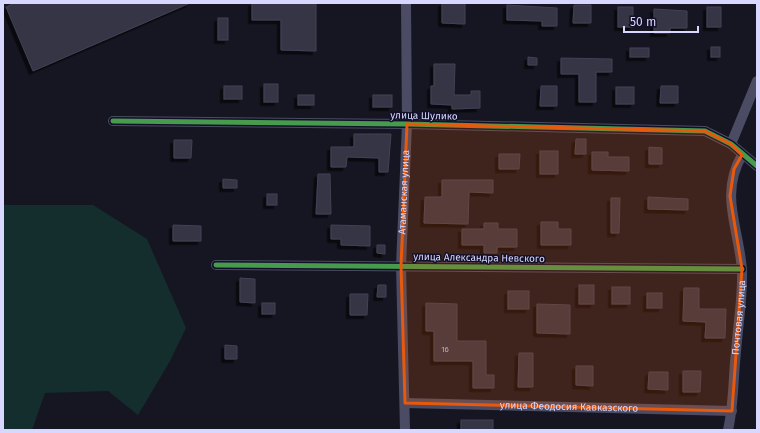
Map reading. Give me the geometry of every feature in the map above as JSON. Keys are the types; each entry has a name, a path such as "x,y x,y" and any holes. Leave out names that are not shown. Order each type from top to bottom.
{"street":[{"name":"Атаманская улица","path":"405,430 401,266 407,124 406,3"},
{"path":"731,144 757,81"},
{"name":"улица Шулико","path":"113,121 407,124 705,131 731,144 742,155 757,166"},
{"name":"Почтовая улица","path":"728,430 732,411 742,296 742,269 730,196 734,169 742,155"},
{"name":"улица Александра Невского","path":"216,264 742,269"},
{"name":"улица Феодосия Кавказского","path":"405,403 732,411"}],"highlighted area":[{"path":"407,124 705,131 731,144 742,155 734,169 730,196 742,269 732,411 405,403 401,266"}],"green space":[{"path":"3,205 93,205 147,239 186,328 170,361 138,415 108,391 45,393 32,430 3,430"}],"building":[{"path":"15,3 190,3 33,71 6,7"},
{"path":"252,3 316,3 316,51 281,50 281,20 252,20"},
{"path":"442,3 465,3 465,24 442,23"},
{"path":"507,5 557,8 557,26 542,26 542,21 507,20"},
{"path":"574,5 591,5 591,23 573,23"},
{"path":"618,7 633,7 633,27 618,27"},
{"path":"707,7 721,7 721,27 707,27"},
{"path":"654,9 687,11 687,28 670,28 670,33 654,33"},
{"path":"218,18 228,18 228,40 218,40"},
{"path":"711,47 720,47 720,57 711,57"},
{"path":"630,48 649,48 649,57 630,57"},
{"path":"528,57 537,58 537,65 528,65"},
{"path":"561,58 612,59 612,72 596,72 596,102 579,102 579,74 561,74"},
{"path":"434,64 455,64 454,95 471,95 471,91 480,91 480,108 452,109 452,105 431,104 431,86 434,86"},
{"path":"264,84 278,84 278,102 264,102"},
{"path":"224,86 242,86 242,99 224,99"},
{"path":"541,86 557,86 557,106 540,106"},
{"path":"661,86 678,86 678,103 660,103"},
{"path":"616,87 634,87 634,104 616,104"},
{"path":"298,95 314,95 314,105 298,105"},
{"path":"373,95 392,95 392,107 373,107"},
{"path":"354,134 391,134 388,172 379,172 379,158 347,157 346,167 331,167 331,147 354,147"},
{"path":"576,139 586,139 586,154 575,154"},
{"path":"174,140 192,140 191,158 174,158"},
{"path":"649,147 662,148 662,164 649,164"},
{"path":"540,151 558,151 558,174 540,174"},
{"path":"592,152 608,152 608,157 629,157 629,171 592,170"},
{"path":"499,154 520,154 519,169 499,169"},
{"path":"318,174 330,174 331,214 316,214"},
{"path":"223,179 237,180 237,188 223,188"},
{"path":"442,180 493,180 493,193 469,192 468,224 424,223 425,197 442,197"},
{"path":"267,194 277,194 277,205 267,205"},
{"path":"648,197 688,199 688,210 648,209"},
{"path":"611,198 620,198 619,233 611,233"},
{"path":"541,222 558,222 558,229 571,229 571,245 541,245"},
{"path":"484,223 498,223 498,229 517,229 517,247 497,247 497,253 484,253 484,245 462,245 462,229 484,229"},
{"path":"173,225 201,226 201,241 173,241"},
{"path":"331,225 370,226 370,246 341,245 341,239 331,239"},
{"path":"377,245 385,245 385,254 377,253"},
{"path":"240,278 255,279 255,303 240,302"},
{"path":"378,285 386,285 386,297 377,297"},
{"path":"579,285 594,285 594,304 579,304"},
{"path":"612,287 630,287 630,304 612,304"},
{"path":"684,288 699,288 699,309 726,309 725,338 705,338 706,322 683,321"},
{"path":"508,291 529,291 529,309 508,309"},
{"path":"647,293 662,293 662,308 647,308"},
{"path":"350,294 368,294 367,315 350,315"},
{"path":"262,303 275,303 275,314 262,314"},
{"path":"426,303 457,304 457,341 486,341 486,375 494,375 494,388 473,388 473,361 434,361 434,331 426,331"},
{"path":"537,304 570,305 570,334 537,333"},
{"path":"225,345 237,346 237,359 225,359"},
{"path":"519,353 533,353 533,387 518,387"},
{"path":"576,366 593,366 593,386 576,385"},
{"path":"683,371 701,371 700,392 683,392"},
{"path":"649,372 668,372 668,390 648,389"},
{"path":"461,420 493,420 493,430 461,430"}],"cycle path":[{"path":"113,121 407,124 705,131 731,144 757,166"},
{"path":"216,265 742,269"}]}
